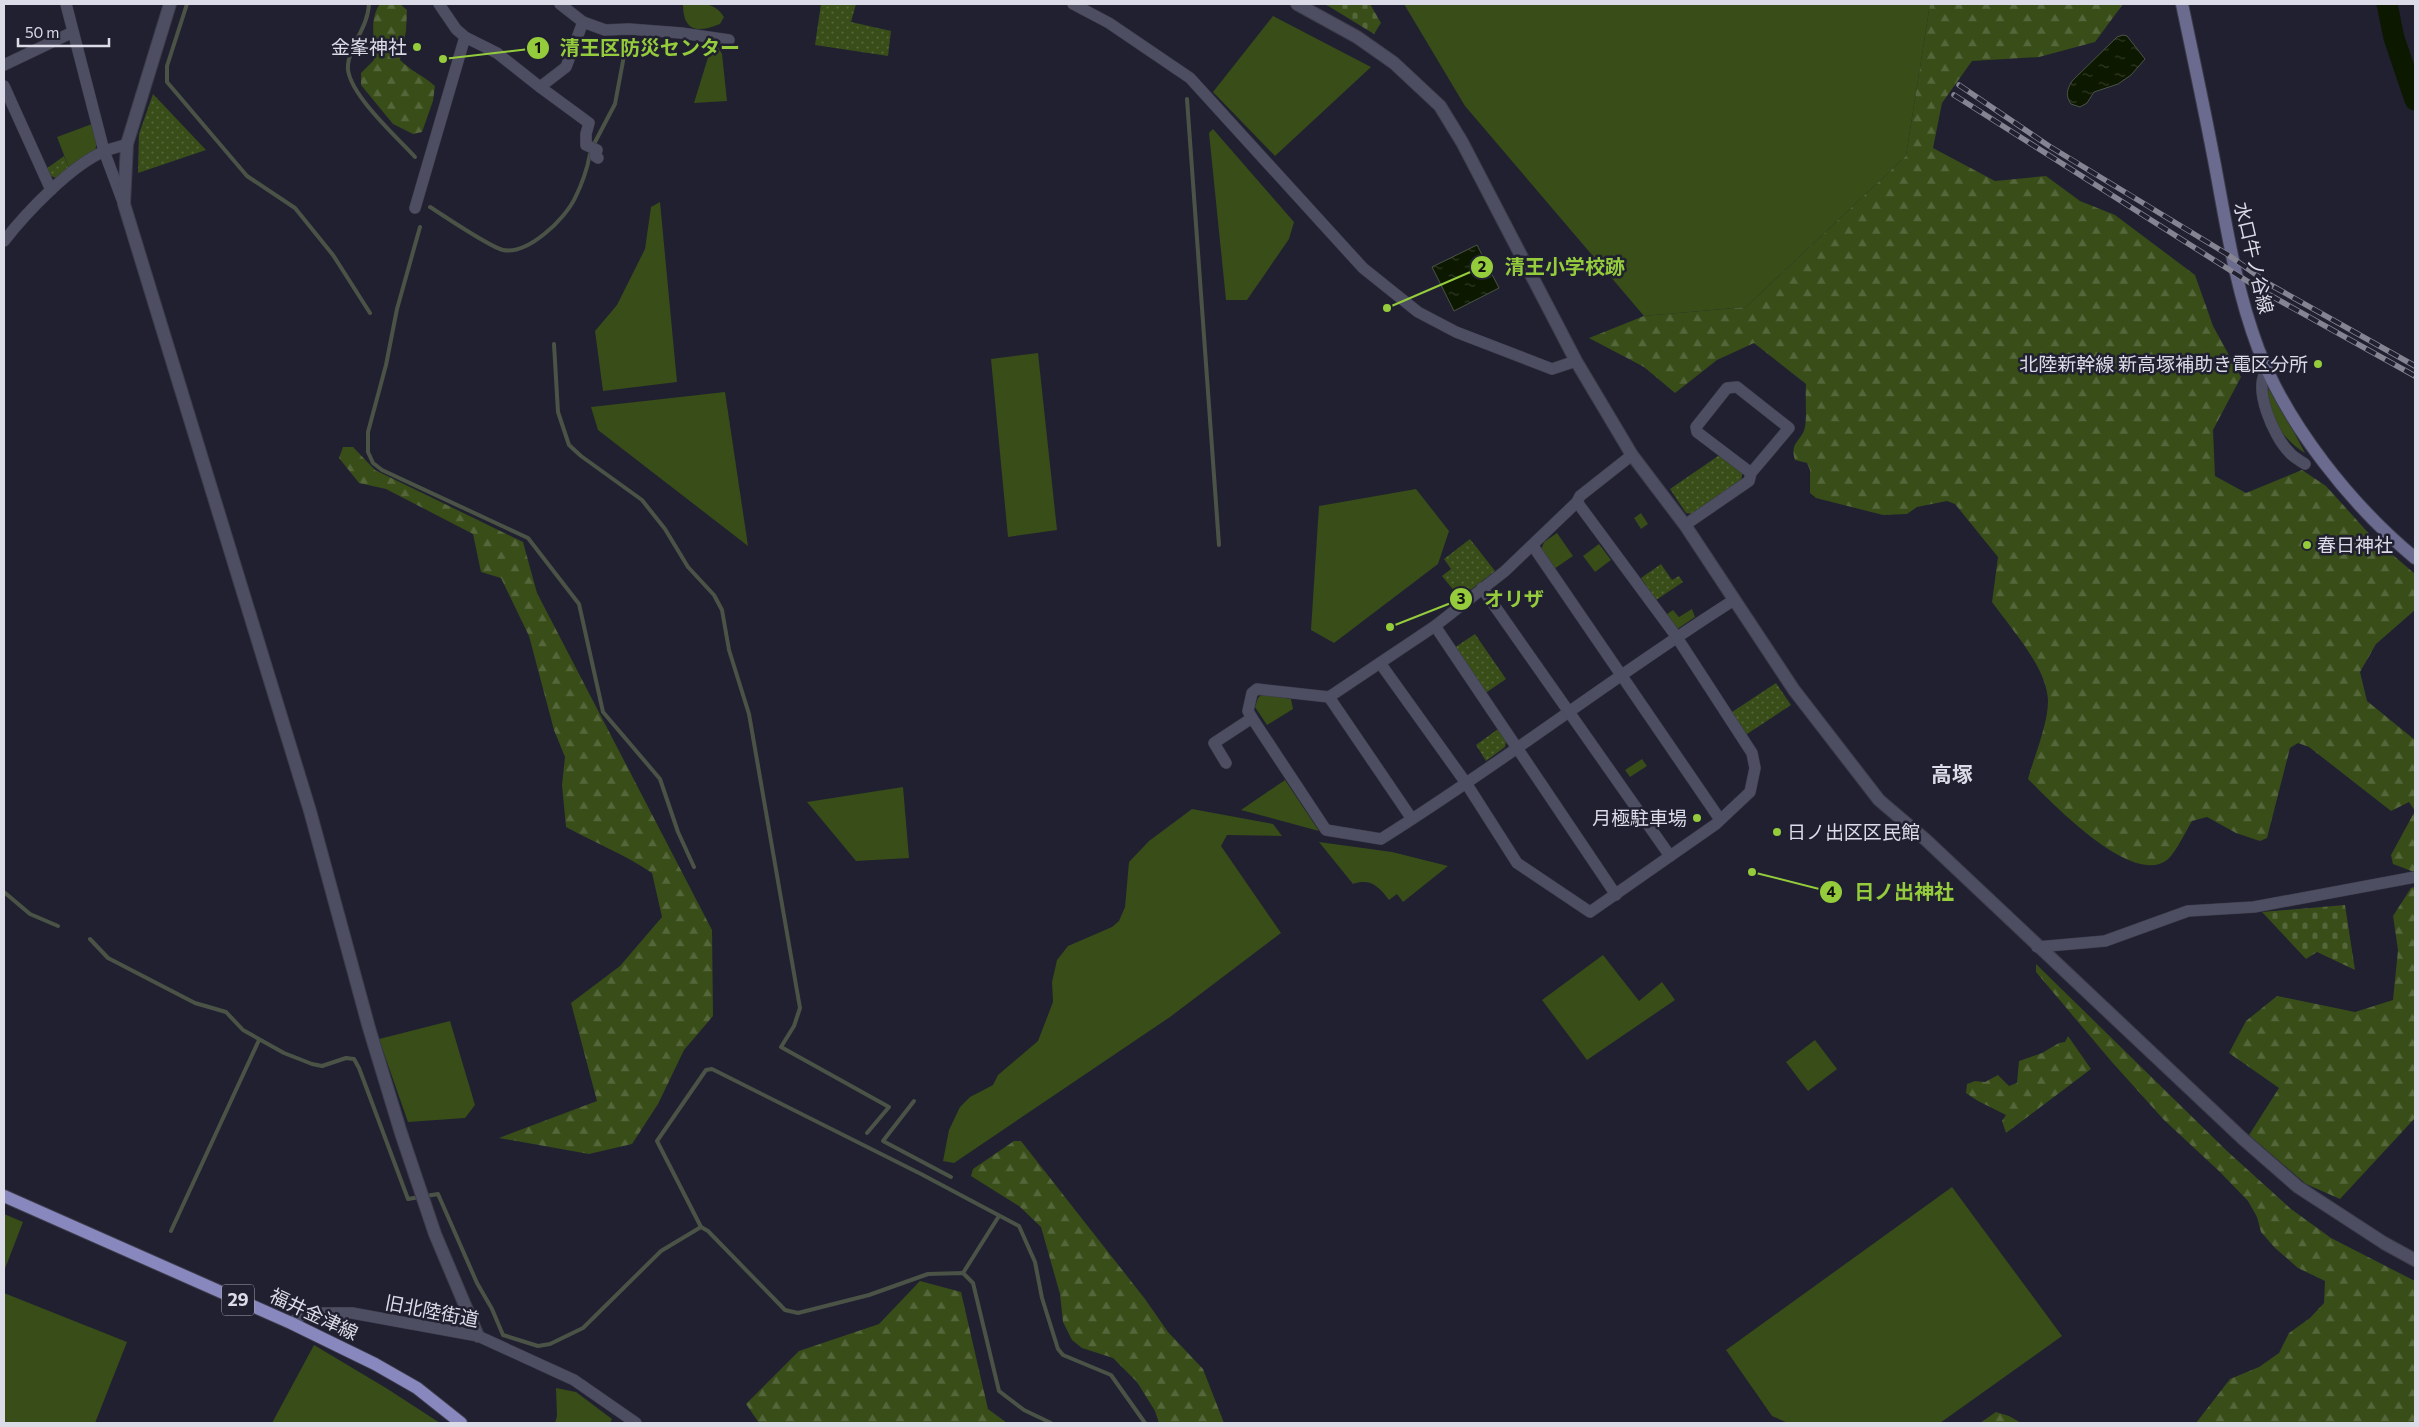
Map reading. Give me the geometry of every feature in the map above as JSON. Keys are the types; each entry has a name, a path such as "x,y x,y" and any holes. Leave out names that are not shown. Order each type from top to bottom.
{"main road":[{"name":"水口牛ノ谷線","path":"2182,4 2208,127 2238,287 2259,350 2288,408 2339,482 2369,516 2415,558"},
{"name":"福井金津線","path":"4,1196 291,1323 403,1380 461,1423"}],"street":[{"path":"66,4 104,151 124,204 307,802 369,1028 401,1133 435,1234 478,1336"},
{"path":"124,204 127,144 170,4"},
{"path":"439,4 456,29 465,37 497,53 589,123 586,145 597,150 595,156 598,158"},
{"path":"560,4 583,22 605,30 664,31 729,40"},
{"path":"1073,4 1109,23 1190,78 1363,268 1418,312 1456,332 1552,369 1576,361"},
{"path":"1297,4 1357,37 1394,63 1440,106 1462,142 1576,361 1632,455 1685,525 1794,690 1879,800 1926,840 2242,1138 2298,1187 2384,1243 2415,1260"},
{"path":"540,87 566,67 583,22"},
{"path":"4,65 73,32"},
{"path":"415,208 465,37"},
{"path":"4,86 51,190"},
{"path":"6,234 51,190 104,151 127,144"},
{"path":"2268,369 2263,374 2261,383 2271,427 2288,452 2305,464"},
{"path":"1685,525 1749,481 1751,473 1789,428 1737,387 1727,388 1696,427 1697,432 1751,473"},
{"path":"1632,455 1580,496 1578,502 1533,546 1435,626 1329,697 1257,689 1252,693 1248,711 1326,830 1381,839 1466,783 1676,636 1734,600"},
{"path":"1380,663 1466,783 1517,863 1590,912 1716,824 1719,818 1750,792 1755,768 1752,753 1676,636 1578,502"},
{"path":"1533,546 1719,818"},
{"path":"1482,588 1670,856"},
{"path":"1435,626 1616,895"},
{"path":"1329,697 1412,820"},
{"path":"1226,763 1214,743 1252,718"},
{"path":"2037,946 2105,941 2188,911 2254,907 2415,878"},
{"name":"旧北陸街道","path":"291,1323 301,1316 310,1313 352,1313 478,1336 574,1380 636,1423"}],"green space":[{"path":"380,4 400,4 407,10 406,31 400,60 435,86 433,101 422,132 413,134 393,124 361,85 361,73 374,60 373,24 376,10"},
{"path":"683,4 706,4 716,8 724,17 720,24 712,27 705,29 693,28 686,20"},
{"path":"821,4 856,4 851,22 891,31 888,56 815,45"},
{"path":"1325,4 1370,4 1381,23 1374,34"},
{"path":"1404,4 1930,4 1906,156 1746,307 1644,316 1465,106"},
{"path":"1930,4 2123,4 2095,42 2039,57 1972,61 1942,103 1933,148 1995,181 2046,176 2080,201 2115,215 2195,275 2213,326 2241,377 2213,430 2215,476 2246,493 2302,470 2326,486 2372,537 2415,574 2415,610 2376,644 2360,672 2367,701 2415,740 2415,811 2409,802 2391,811 2309,747 2298,743 2290,748 2267,838 2260,841 2236,833 2207,817 2192,821 2177,848 2167,860 2152,865 2134,862 2114,852 2073,822 2028,779 2046,720 2048,701 2046,688 2042,675 2027,649 1992,602 1998,557 1955,504 1947,501 1917,507 1907,514 1883,515 1816,498 1810,493 1810,470 1807,463 1795,460 1794,454 1795,445 1805,427 1806,384 1754,343 1717,360 1675,393 1644,367 1589,338 1644,316 1746,307 1906,156"},
{"path":"1273,16 1371,67 1275,156 1213,92"},
{"path":"718,47 722,54 727,101 694,103 710,51"},
{"path":"153,94 206,150 138,173 139,134"},
{"path":"92,124 96,142 94,152 69,168 57,137"},
{"path":"1213,129 1294,222 1289,239 1247,300 1226,300 1209,133"},
{"path":"64,156 69,168 56,178 51,176 46,169"},
{"path":"660,202 677,382 603,391 595,331 617,305 645,249 651,207"},
{"path":"1038,353 1057,530 1008,537 991,359"},
{"path":"2269,385 2305,453 2282,433 2272,415 2268,395"},
{"path":"725,392 748,546 598,430 591,407"},
{"path":"343,447 353,447 375,470 523,542 537,593 712,930 713,1016 684,1050 658,1104 632,1144 589,1154 499,1138 597,1101 571,1003 620,966 662,917 652,873 620,854 566,827 562,785 565,757 554,730 529,636 501,578 481,572 473,534 386,489 359,483 339,458"},
{"path":"1721,454 1743,470 1741,481 1692,514 1686,513 1670,489"},
{"path":"1416,489 1449,531 1438,564 1334,643 1311,630 1319,506"},
{"path":"1641,513 1648,524 1641,529 1634,518"},
{"path":"1557,533 1573,556 1554,569 1541,550 1544,542"},
{"path":"1470,539 1495,571 1460,598 1442,576 1451,569 1444,559"},
{"path":"1599,544 1611,560 1595,572 1583,556"},
{"path":"1661,564 1672,580 1679,576 1683,582 1656,600 1641,578"},
{"path":"1692,609 1695,617 1676,630 1664,616 1673,610 1679,617"},
{"path":"1475,634 1506,679 1484,694 1454,648"},
{"path":"1776,683 1791,705 1744,736 1729,714"},
{"path":"1262,694 1291,699 1293,709 1267,725 1255,707 1258,698"},
{"path":"1498,729 1506,742 1505,747 1486,761 1476,745"},
{"path":"1642,759 1647,766 1630,777 1625,770"},
{"path":"1285,780 1319,831 1241,810"},
{"path":"903,787 909,858 856,861 807,802"},
{"path":"1192,809 1273,824 1282,836 1227,835 1221,846 1281,933 1170,1017 954,1163 943,1161 949,1130 960,1107 970,1097 993,1085 998,1075 1038,1041 1053,1002 1052,982 1057,960 1068,946 1112,927 1119,921 1125,907 1129,862 1149,841"},
{"path":"2415,811 2414,872 2393,864 2391,855"},
{"path":"1319,842 1392,852 1448,866 1403,902 1397,894 1389,900 1382,891 1370,883 1359,882 1353,884"},
{"path":"2415,887 2415,1118 2340,1199 2306,1184 2249,1135 2279,1088 2229,1053 2246,1021 2277,996 2355,1012 2393,1000 2398,950 2393,916 2411,888"},
{"path":"2345,905 2355,970 2317,952 2306,959 2262,912"},
{"path":"1603,955 1639,1001 1662,982 1675,1000 1587,1060 1542,1000"},
{"path":"2036,964 2227,1151 2291,1209 2331,1238 2415,1281 2415,1423 2196,1423 2230,1379 2259,1367 2279,1353 2289,1333 2310,1318 2324,1303 2325,1281 2298,1268 2275,1248 2261,1232 2257,1217 2248,1201 2164,1120 2111,1061 2036,972"},
{"path":"450,1021 475,1105 465,1118 408,1122 379,1039"},
{"path":"2068,1036 2091,1069 2006,1133 2002,1121 2006,1115 1966,1093 1967,1084 1975,1081 1985,1082 1998,1075 2009,1086 2017,1083 2019,1061 2065,1042"},
{"path":"1815,1040 1837,1069 1808,1091 1786,1062"},
{"path":"1014,1141 1021,1141 1145,1299 1168,1332 1203,1369 1224,1423 1159,1423 1155,1411 1137,1382 1113,1358 1082,1348 1072,1340 1063,1322 1060,1294 1041,1227 1019,1206 971,1176 973,1169"},
{"path":"1952,1187 2062,1336 1940,1423 1788,1423 1772,1416 1726,1350"},
{"path":"4,1214 23,1222 4,1271"},
{"path":"920,1281 961,1292 988,1409 1007,1423 759,1423 746,1404 799,1351 879,1324"},
{"path":"4,1293 127,1342 95,1423 4,1423"},
{"path":"314,1345 386,1388 440,1423 272,1423"},
{"path":"556,1388 576,1392 612,1419 610,1423 555,1423 557,1416"},
{"path":"1996,1412 2009,1416 2021,1423 1980,1423"}],"water":[{"path":"2127,36 2145,59 2131,75 2118,84 2094,92 2087,103 2080,107 2071,104 2067,92 2072,81 2117,37"},
{"path":"1477,245 1499,288 1454,311 1432,267"}],"waterway":[{"path":"187,4 167,66 167,82 247,176 295,208 333,255 370,313"},
{"path":"369,4 368,13 349,58 349,76 363,101 415,157"},
{"path":"2387,4 2394,38 2415,100"},
{"path":"594,144 615,104 626,45"},
{"path":"1187,99 1219,545"},
{"path":"430,207 496,247 503,250 523,247 545,234 563,216 575,198 582,182 590,154"},
{"path":"420,227 397,309 386,365 368,432 368,452 373,463 382,470 528,538 579,604 603,712 660,779 678,832 694,867"},
{"path":"554,344 558,412 569,445 581,456 642,500 665,529 688,567 714,595 722,610 729,650 749,714 800,1008 794,1026 781,1047 889,1107 867,1133"},
{"path":"4,892 30,914 58,926"},
{"path":"90,939 108,958 195,1003 226,1012 243,1030 284,1053 322,1066 346,1058 354,1059 408,1199 438,1194 477,1283 492,1309 503,1335 538,1346 550,1344 583,1328 661,1251 701,1227 708,1231 785,1310 798,1313 869,1295 928,1274 963,1273 973,1283 999,1391 1024,1410 1051,1423"},
{"path":"171,1231 259,1040"},
{"path":"701,1227 657,1141 706,1070 712,1069 921,1174 1019,1226 1035,1262 1042,1298 1058,1349 1063,1355 1111,1375 1145,1423"},
{"path":"914,1101 883,1141 951,1177"},
{"path":"963,1273 999,1216"}],"railway":[{"path":"1959,85 2049,146 2227,254 2269,284 2415,366"},
{"path":"1954,95 2266,293 2415,376"}],"place":[{"name":"金峯神社","path":"417,47"},
{"name":"清王区防災センター","path":"443,59"},
{"name":"清王小学校跡","path":"1387,308"},
{"name":"北陸新幹線 新高塚補助き電区分所","path":"2318,364"},
{"name":"春日神社","path":"2307,545"},
{"name":"オリザ","path":"1390,627"},
{"name":"月極駐車場","path":"1697,818"},
{"name":"日ノ出区区民館","path":"1777,832"},
{"name":"日ノ出神社","path":"1752,872"}],"district":[{"name":"高塚","path":"1952,775"}]}
